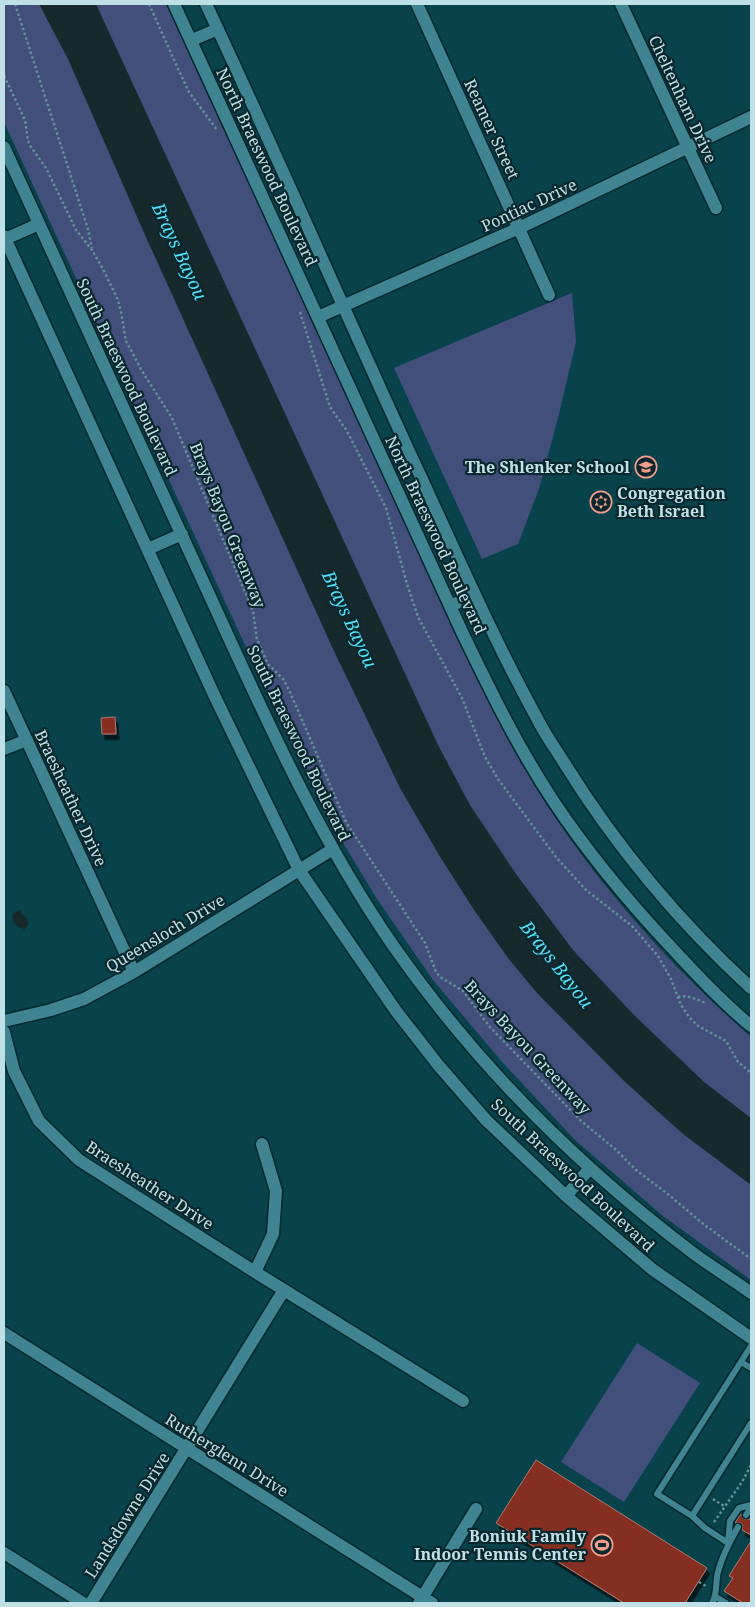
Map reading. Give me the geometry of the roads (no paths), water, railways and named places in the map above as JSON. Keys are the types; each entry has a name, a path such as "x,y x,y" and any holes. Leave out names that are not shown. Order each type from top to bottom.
{"main road":[{"name":"North Braeswood Boulevard","path":"174,4 492,696 554,801 584,844 643,917 690,968 751,1026"},
{"name":"North Braeswood Boulevard","path":"206,4 475,595 540,724 582,792 625,852 720,960 751,988"},
{"name":"Reamer Street","path":"417,4 549,295"},
{"name":"Cheltenham Drive","path":"621,4 716,208"},
{"path":"192,40 218,29"},
{"name":"Pontiac Drive","path":"318,317 519,228 751,117"},
{"name":"South Braeswood Boulevard","path":"4,147 238,658 317,823 393,946 452,1024 488,1066 540,1120 628,1201 695,1255 751,1292"},
{"path":"4,237 39,224"},
{"name":"South Braeswood Boulevard","path":"4,237 215,697 299,870 396,1011 486,1120 566,1196 652,1270 751,1338"},
{"path":"148,549 182,534"},
{"path":"450,606 475,595"},
{"name":"Braesheather Drive","path":"4,691 134,972"},
{"path":"4,750 26,740"},
{"name":"Queensloch Drive","path":"4,1021 51,1010 84,998 134,972 333,849"},
{"name":"Braesheather Drive","path":"4,1032 14,1071 39,1121 79,1160 254,1272 463,1401"},
{"path":"254,1272 273,1234 276,1191 262,1144"},
{"path":"566,1196 590,1168"},
{"name":"Landsdowne Drive","path":"91,1603 284,1290"},
{"name":"Rutherglenn Drive","path":"4,1333 424,1601"},
{"path":"424,1601 476,1509"},
{"path":"4,1553 83,1603"}],"lane":[{"path":"728,1543 705,1528 692,1516 657,1494 751,1346"},
{"path":"742,1362 751,1368"},
{"path":"692,1516 751,1423"},
{"path":"712,1603 716,1597 718,1573 728,1543 730,1521 738,1508 751,1506"},
{"path":"746,1515 751,1506"},
{"path":"728,1543 738,1527"},
{"path":"716,1597 726,1603"}],"water":[{"name":"Brays Bayou","path":"39,4 96,4 438,745 470,805 516,874 573,950 634,1015 704,1082 751,1118 751,1185 683,1134 623,1080 537,993 508,958 474,910 439,855 400,788 333,649 145,235 68,59"},
{"path":"19,910 28,920 25,929 17,926 13,920 13,914"}],"place":[{"name":"The Shlenker School","path":"646,467"},
{"name":"Congregation Beth Israel","path":"601,502"},
{"name":"Boniuk Family Indoor Tennis Center","path":"602,1545"}]}
